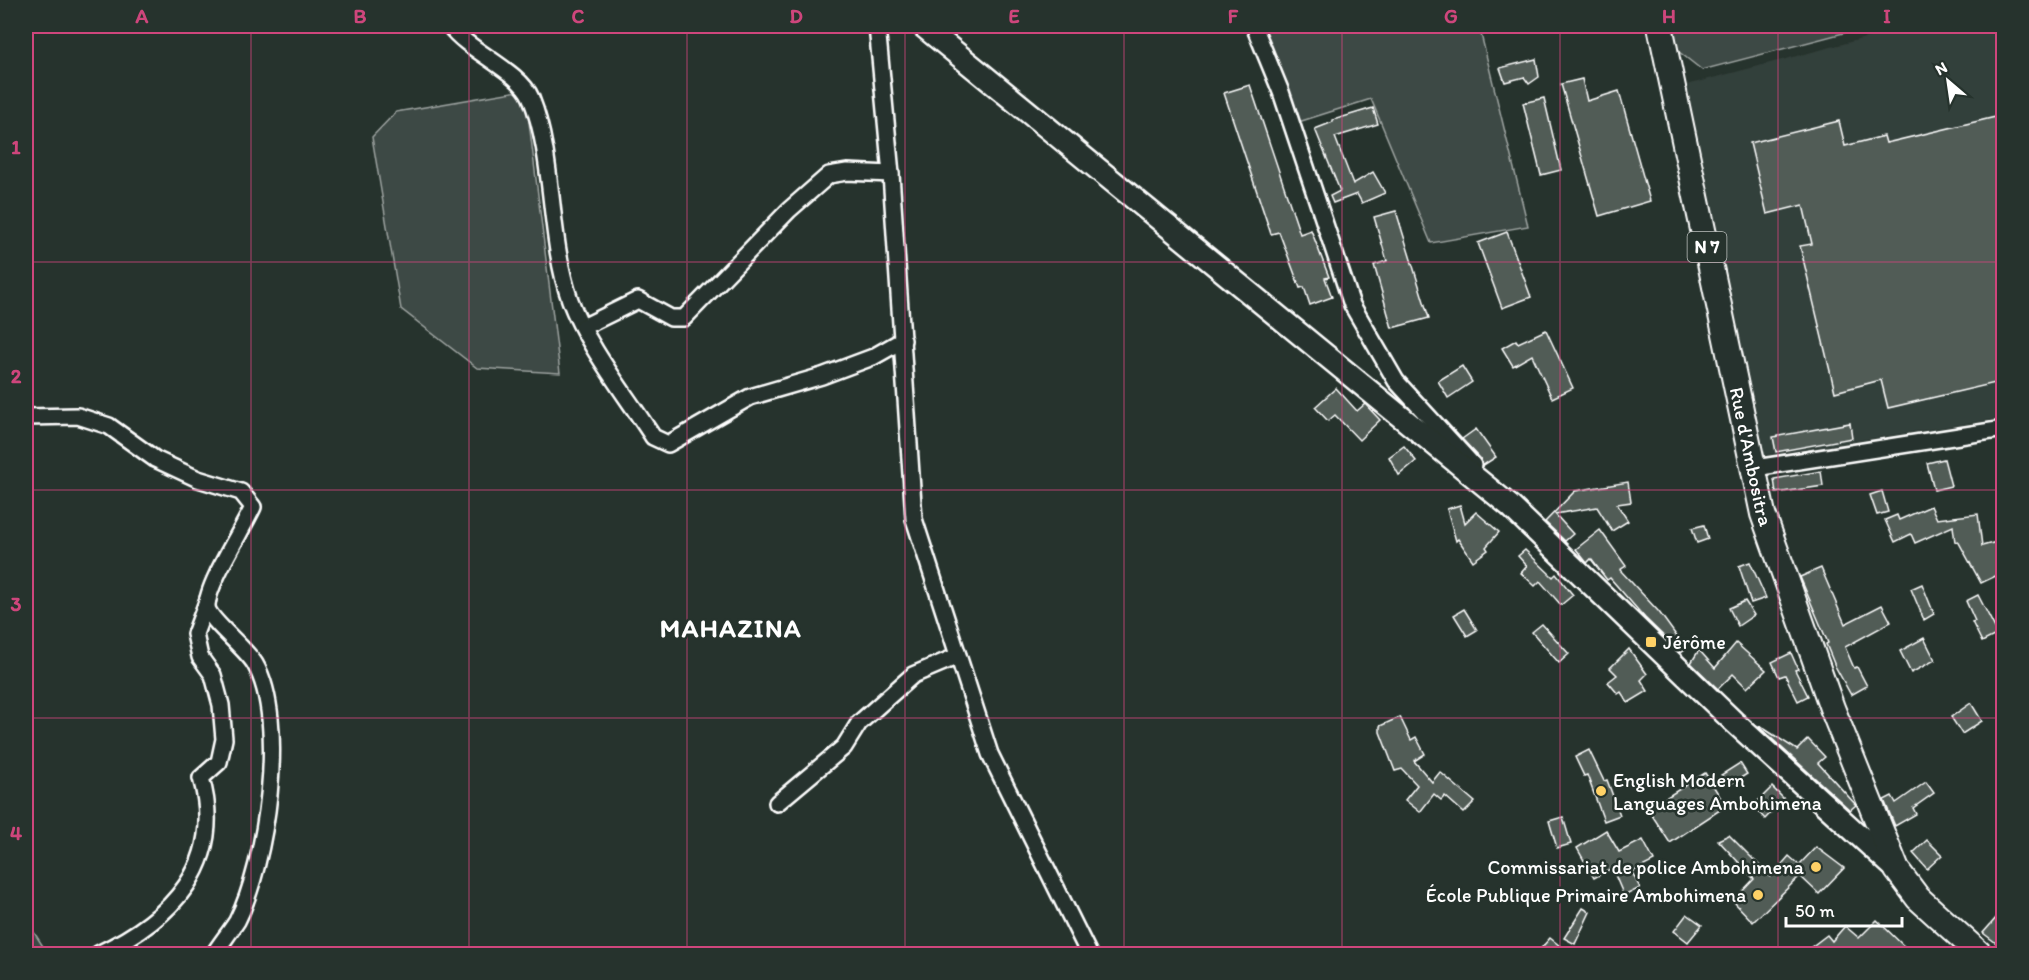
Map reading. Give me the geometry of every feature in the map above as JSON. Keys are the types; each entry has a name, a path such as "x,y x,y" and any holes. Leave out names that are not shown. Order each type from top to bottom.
{"main road":[{"path":"922,26 1510,506 1734,722 1897,870"},
{"name":"Rue d'Ambositra","path":"1660,26 1763,514 1832,708 1897,870"},
{"name":"N 7","path":"1897,870 1918,898 1980,954"}],"street":[{"path":"450,26 457,35 512,76 530,96 539,128 562,271 570,301 583,327 653,437 668,444 750,397 822,376 873,357 903,340"},
{"path":"877,26 891,174 914,519 990,754 1089,954"},
{"path":"1254,26 1281,92 1352,305 1395,381 1510,506"},
{"path":"583,327 638,300 653,306 671,318 684,318 789,210 830,175 847,172 891,174"},
{"path":"26,417 78,416 109,426 155,459 198,479 241,492 253,507 209,591 207,608 214,621 238,641 256,665 273,731 263,846 237,920 214,954"},
{"path":"1755,468 2004,429"},
{"path":"98,954 126,941 160,917 188,887 204,843 208,804 201,778 219,762 224,739 221,705 213,675 200,657 195,634 208,598"},
{"path":"777,802 844,747 859,723 913,675 958,656"}],"shaded area":[{"path":"1254,26 1479,26 1528,226 1431,243 1371,99 1292,124"},
{"path":"1672,26 1870,26 1702,70 1678,51"},
{"path":"1911,26 2003,26 2003,418 1760,456 1686,85"},
{"path":"518,91 527,106 560,373 477,368 401,309 372,137 396,112"},
{"path":"26,920 48,954 26,954"}],"building":[{"path":"1536,59 1539,77 1529,84 1524,77 1505,82 1500,68"},
{"path":"1582,79 1587,101 1619,91 1650,201 1599,216 1561,84"},
{"path":"1250,85 1300,234 1311,230 1329,277 1325,278 1332,297 1310,305 1304,287 1300,288 1279,232 1271,234 1224,93"},
{"path":"1544,98 1561,170 1541,175 1523,103"},
{"path":"1373,108 1378,124 1335,137 1353,184 1373,172 1385,193 1362,203 1357,194 1333,203 1330,196 1340,191 1315,129 1333,120"},
{"path":"2004,115 2004,381 1888,408 1881,380 1835,392 1800,246 1812,244 1803,205 1767,214 1750,143 1839,121 1845,146 1884,136 1886,143"},
{"path":"1396,211 1429,318 1392,328 1374,265 1387,261 1374,217"},
{"path":"1507,232 1531,297 1502,308 1478,243"},
{"path":"1546,330 1573,388 1552,398 1532,355 1513,366 1502,348 1516,340 1518,343"},
{"path":"1462,366 1472,382 1448,398 1438,381"},
{"path":"1336,388 1357,411 1365,404 1380,420 1359,440 1335,415 1328,421 1315,407"},
{"path":"1850,423 1852,438 1776,452 1773,437"},
{"path":"1476,429 1496,457 1482,466 1480,458 1462,439"},
{"path":"1404,446 1416,461 1399,475 1389,457"},
{"path":"1944,459 1951,486 1934,490 1927,463"},
{"path":"1821,471 1823,486 1776,493 1774,479"},
{"path":"1628,482 1631,502 1617,504 1628,521 1612,531 1597,507 1555,514 1573,534 1565,541 1545,522 1575,491"},
{"path":"1882,491 1888,512 1877,515 1870,495"},
{"path":"1460,505 1465,523 1476,512 1499,532 1486,547 1488,550 1473,561 1458,539 1456,541 1447,509"},
{"path":"1931,506 1937,519 1978,514 1982,546 2004,540 2004,572 1981,583 1958,541 1955,542 1953,526 1915,543 1911,534 1895,542 1885,520 1897,515 1899,520"},
{"path":"1704,525 1708,539 1697,543 1692,528"},
{"path":"1600,530 1626,566 1620,570 1659,612 1686,649 1681,653 1645,618 1610,578 1607,580 1591,559 1587,563 1576,549"},
{"path":"1525,550 1553,577 1556,574 1573,595 1561,605 1540,581 1535,586 1521,573 1527,566 1518,556"},
{"path":"1750,562 1766,598 1751,603 1739,566"},
{"path":"1821,568 1845,624 1882,605 1891,622 1845,647 1854,668 1857,667 1867,686 1851,695 1835,666 1826,644 1828,643 1800,577"},
{"path":"1922,584 1934,614 1924,620 1911,589"},
{"path":"1978,595 1998,634 1982,642 1972,622 1975,621 1966,601"},
{"path":"1745,601 1754,615 1738,626 1729,608"},
{"path":"1464,609 1477,630 1467,636 1454,615"},
{"path":"1542,624 1569,654 1559,663 1532,632"},
{"path":"1924,638 1935,660 1911,673 1900,651"},
{"path":"1736,643 1766,670 1747,688 1733,674 1718,689 1691,663 1699,650 1715,668"},
{"path":"1629,649 1647,674 1641,680 1648,691 1628,703 1621,692 1618,694 1608,682 1617,675 1610,668"},
{"path":"1791,653 1798,669 1795,670 1808,696 1798,701 1785,675 1779,677 1772,662"},
{"path":"1971,703 1982,721 1962,734 1951,717"},
{"path":"1400,717 1411,740 1416,737 1425,754 1414,761 1432,782 1440,772 1475,802 1464,813 1445,796 1441,800 1434,794 1420,812 1405,800 1417,785 1402,769 1395,771 1380,732 1380,726"},
{"path":"1760,726 1797,750 1808,739 1825,757 1818,763 1856,805 1850,810"},
{"path":"1589,750 1604,781 1607,780 1620,815 1604,821 1587,775 1584,776 1575,757"},
{"path":"1740,763 1747,774 1731,784 1721,775"},
{"path":"1705,773 1726,806 1670,843 1648,809"},
{"path":"1926,782 1934,793 1913,808 1916,814 1895,826 1884,800 1892,796 1896,803"},
{"path":"1772,787 1784,799 1765,819 1753,806"},
{"path":"1563,817 1571,844 1557,848 1549,821"},
{"path":"1606,830 1619,852 1643,840 1654,861 1632,872 1640,888 1624,896 1612,868 1594,878 1577,848"},
{"path":"1729,835 1771,877 1789,856 1799,865 1816,847 1844,868 1819,894 1800,876 1753,922 1733,901 1754,879 1718,840"},
{"path":"1927,840 1942,855 1927,869 1913,853"},
{"path":"1583,908 1590,912 1575,944 1564,938"},
{"path":"2004,909 2004,949 1983,933"},
{"path":"1687,914 1702,925 1688,942 1674,931"},
{"path":"1877,920 1912,954 1802,954 1827,935 1832,941 1845,926 1859,938"},
{"path":"1550,938 1560,946 1552,954 1536,954"}],"place":[{"name":"Jérôme","path":"1651,642"},
{"name":"English Modern Languages Ambohimena","path":"1601,791"},
{"name":"Commissariat de police Ambohimena","path":"1816,867"},
{"name":"École Publique Primaire Ambohimena","path":"1758,895"}],"district":[{"name":"MAHAZINA","path":"731,628"}]}
